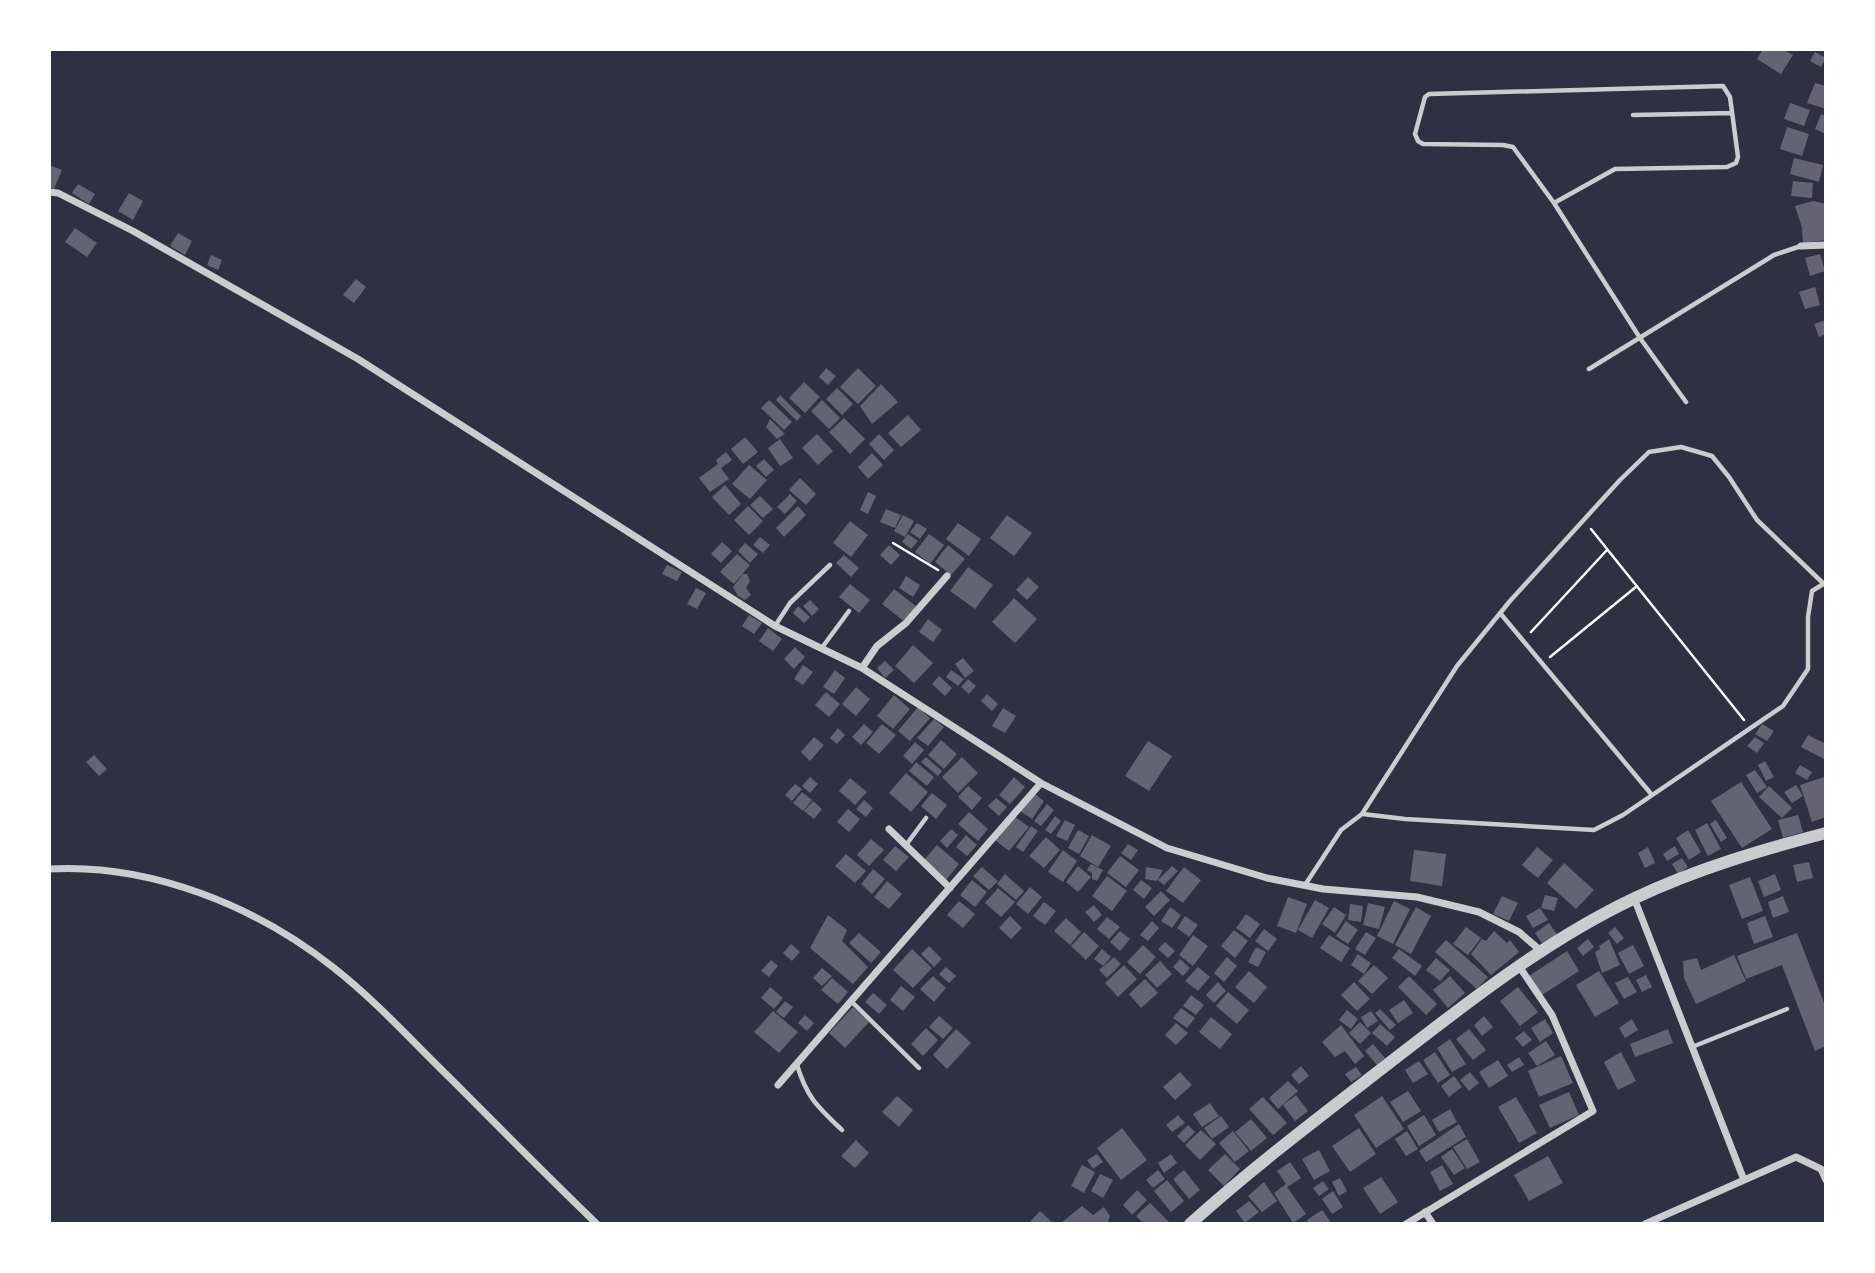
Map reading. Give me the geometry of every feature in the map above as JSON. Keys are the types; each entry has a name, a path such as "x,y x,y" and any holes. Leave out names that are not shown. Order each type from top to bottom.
{"street":[{"path":"49,192 58,193 133,230 358,359 775,626 862,668 1041,783 1167,848 1267,878 1305,886 1417,897 1479,912 1519,932 1541,951"},
{"path":"1801,246 1826,244"},
{"path":"862,668 877,646 906,623 947,576"},
{"path":"778,1085 1041,783"},
{"path":"889,829 950,888"},
{"path":"1190,1224 1272,1154 1541,951 1634,898 1718,864 1826,833"},
{"path":"49,869 119,873 166,883 213,898 258,919 305,947 335,969 405,1034 597,1224"},
{"path":"1634,898 1744,1180"},
{"path":"1406,1224 1593,1111 1552,1015 1519,966"},
{"path":"1644,1224 1796,1157 1821,1169 1826,1180"},
{"path":"1425,1212 1433,1224"}],"lane":[{"path":"1554,203 1615,169 1727,167 1736,163 1738,157 1730,97 1723,86 1429,94 1425,97 1415,134 1423,144 1513,147 1554,203 1640,338 1686,402"},
{"path":"1633,115 1732,113"},
{"path":"1589,369 1774,255 1801,246"},
{"path":"1305,886 1341,830 1363,814 1457,666 1583,520 1649,452 1681,447 1712,456 1757,520 1825,583 1812,591 1808,617 1808,669 1783,706 1623,815 1594,830 1363,814"},
{"path":"775,626 790,603 830,565"},
{"path":"821,649 849,611"},
{"path":"1500,613 1652,795"},
{"path":"905,845 926,818"},
{"path":"851,1001 919,1068"},
{"path":"1692,1047 1787,1009"},
{"path":"796,1065 810,1097 842,1130"}],"path":[{"path":"1583,520 1751,728"},
{"path":"893,543 947,576"},
{"path":"1523,641 1607,550"},
{"path":"1542,664 1637,586"}],"building":[{"path":"1763,49 1782,49 1793,55 1781,74 1757,59"},
{"path":"1815,52 1826,58 1821,67 1810,61"},
{"path":"1815,83 1826,86 1826,109 1807,103"},
{"path":"1790,103 1810,110 1804,126 1784,119"},
{"path":"1821,114 1826,116 1826,134 1815,129"},
{"path":"1787,127 1809,134 1802,156 1780,149"},
{"path":"1794,158 1823,165 1819,182 1790,174"},
{"path":"49,165 62,170 54,189 49,187"},
{"path":"1793,181 1813,183 1812,198 1791,196"},
{"path":"78,184 95,194 89,204 72,193"},
{"path":"129,193 143,201 133,220 118,211"},
{"path":"1813,201 1826,204 1826,240 1803,243 1802,228 1795,206"},
{"path":"75,228 97,243 87,257 65,242"},
{"path":"178,233 192,241 185,255 170,246"},
{"path":"1820,254 1825,271 1810,276 1805,258"},
{"path":"211,255 222,260 218,270 207,265"},
{"path":"356,279 366,287 354,303 343,295"},
{"path":"1815,287 1820,305 1805,309 1799,292"},
{"path":"1826,320 1826,334 1819,337 1814,324"},
{"path":"826,368 836,376 828,385 819,377"},
{"path":"858,368 876,386 858,404 840,387"},
{"path":"804,382 820,397 805,413 789,398"},
{"path":"881,384 898,402 872,424 860,406"},
{"path":"837,388 853,404 842,415 826,399"},
{"path":"780,395 801,416 797,421 776,400"},
{"path":"769,400 792,422 784,430 761,408"},
{"path":"822,400 840,418 829,429 811,411"},
{"path":"908,415 921,430 901,447 888,433"},
{"path":"844,418 865,439 850,454 829,432"},
{"path":"770,419 785,434 777,439 766,427"},
{"path":"817,434 833,451 818,465 802,448"},
{"path":"879,434 894,450 884,460 869,444"},
{"path":"745,437 758,452 743,464 731,449"},
{"path":"780,439 793,458 780,466 768,448"},
{"path":"726,452 732,460 721,468 729,479 710,492 699,478 718,464 716,460"},
{"path":"872,453 883,465 868,479 858,467"},
{"path":"764,459 774,470 766,477 756,466"},
{"path":"749,465 767,480 750,499 732,484"},
{"path":"800,478 816,494 806,505 789,490"},
{"path":"725,485 741,504 729,515 712,497"},
{"path":"868,492 876,496 868,514 860,510"},
{"path":"790,494 797,501 785,514 777,507"},
{"path":"760,496 773,509 763,518 750,505"},
{"path":"748,506 763,521 749,535 734,520"},
{"path":"798,506 806,515 784,537 776,528"},
{"path":"886,509 901,515 895,528 880,522"},
{"path":"903,515 914,521 905,537 894,531"},
{"path":"1007,515 1032,533 1014,556 990,538"},
{"path":"850,521 868,535 851,557 833,543"},
{"path":"917,523 927,529 920,539 910,532"},
{"path":"958,523 981,539 969,556 946,539"},
{"path":"908,534 918,541 911,549 902,542"},
{"path":"929,534 944,545 930,564 915,552"},
{"path":"760,537 770,545 763,553 753,545"},
{"path":"722,542 732,551 721,563 711,554"},
{"path":"745,543 758,554 750,563 738,551"},
{"path":"889,545 900,555 891,565 880,555"},
{"path":"948,545 965,559 951,575 935,562"},
{"path":"737,554 750,565 734,584 720,572"},
{"path":"844,555 859,568 851,577 836,563"},
{"path":"667,565 682,572 677,581 662,574"},
{"path":"968,567 993,585 975,609 950,591"},
{"path":"743,574 747,574 750,581 746,588 751,595 745,600 738,596 733,587"},
{"path":"906,576 920,585 913,597 899,588"},
{"path":"1028,577 1039,587 1027,600 1016,590"},
{"path":"850,584 870,600 859,613 839,597"},
{"path":"696,588 706,593 697,609 687,604"},
{"path":"894,589 917,607 905,622 882,604"},
{"path":"1014,598 1037,619 1015,643 992,622"},
{"path":"810,600 819,609 812,616 803,606"},
{"path":"798,606 810,617 804,623 793,613"},
{"path":"749,615 762,623 754,634 742,626"},
{"path":"928,619 942,630 933,642 919,632"},
{"path":"768,628 782,639 773,651 759,641"},
{"path":"913,645 933,663 914,683 895,666"},
{"path":"795,647 805,657 794,669 784,659"},
{"path":"963,658 974,671 965,678 955,664"},
{"path":"885,661 894,670 885,678 877,668"},
{"path":"803,665 813,672 803,685 794,679"},
{"path":"835,670 845,678 834,694 823,687"},
{"path":"951,670 964,679 958,686 946,677"},
{"path":"939,676 952,688 945,696 932,684"},
{"path":"968,679 976,686 969,694 961,687"},
{"path":"856,687 870,699 856,716 842,704"},
{"path":"826,692 840,704 829,717 815,705"},
{"path":"987,694 998,704 992,711 981,701"},
{"path":"894,695 910,709 893,729 877,716"},
{"path":"918,707 930,718 910,741 898,731"},
{"path":"1003,708 1016,716 1005,733 992,726"},
{"path":"934,719 944,727 928,746 917,738"},
{"path":"864,724 873,732 861,745 852,737"},
{"path":"882,724 896,735 879,754 866,743"},
{"path":"1762,724 1774,731 1767,741 1755,734"},
{"path":"838,728 845,735 837,744 830,738"},
{"path":"1808,735 1826,744 1824,759 1801,747"},
{"path":"814,737 824,745 810,761 801,752"},
{"path":"1755,737 1764,743 1757,753 1747,746"},
{"path":"941,740 957,754 944,769 928,755"},
{"path":"1148,741 1172,756 1149,791 1125,776"},
{"path":"915,742 924,750 912,764 903,756"},
{"path":"94,755 107,769 99,776 86,762"},
{"path":"926,757 942,771 938,776 921,762"},
{"path":"962,757 978,773 958,793 942,777"},
{"path":"1765,761 1774,777 1766,781 1758,765"},
{"path":"916,762 934,777 927,786 909,771"},
{"path":"1800,765 1812,772 1807,780 1795,773"},
{"path":"1755,770 1767,787 1757,793 1746,775"},
{"path":"906,773 928,792 911,812 889,793"},
{"path":"810,777 818,784 810,793 802,786"},
{"path":"1014,777 1025,787 1010,804 999,795"},
{"path":"1824,777 1826,817 1812,822 1800,785"},
{"path":"850,778 867,792 855,805 839,791"},
{"path":"1741,782 1772,829 1742,848 1711,801"},
{"path":"795,784 802,789 792,801 785,795"},
{"path":"1796,785 1803,796 1792,803 1784,792"},
{"path":"968,786 982,798 972,810 958,797"},
{"path":"1769,786 1792,808 1782,818 1759,797"},
{"path":"802,792 812,800 803,811 793,803"},
{"path":"932,793 947,805 936,819 921,806"},
{"path":"1035,794 1044,801 1032,819 1020,811"},
{"path":"996,798 1007,807 999,816 988,806"},
{"path":"864,800 873,808 866,817 856,809"},
{"path":"813,801 822,809 814,819 804,811"},
{"path":"1047,804 1054,810 1041,826 1034,821"},
{"path":"848,809 860,819 849,832 837,822"},
{"path":"969,812 988,829 978,841 958,824"},
{"path":"1798,815 1803,832 1783,838 1778,820"},
{"path":"1014,816 1029,827 1009,851 995,840"},
{"path":"1055,816 1061,821 1051,834 1045,830"},
{"path":"1065,820 1075,825 1067,841 1056,836"},
{"path":"1716,820 1727,838 1721,842 1710,824"},
{"path":"1707,823 1721,849 1708,856 1695,830"},
{"path":"1031,826 1038,831 1023,852 1016,847"},
{"path":"951,829 958,835 947,848 940,841"},
{"path":"1078,830 1089,836 1079,854 1068,848"},
{"path":"1688,830 1701,852 1689,860 1676,838"},
{"path":"966,835 977,845 967,856 956,847"},
{"path":"1092,835 1111,846 1098,867 1080,856"},
{"path":"1046,837 1060,850 1044,868 1029,856"},
{"path":"871,839 884,850 869,866 857,855"},
{"path":"1128,844 1138,850 1131,860 1121,853"},
{"path":"937,845 959,864 946,880 923,861"},
{"path":"895,846 909,857 896,871 883,860"},
{"path":"1675,846 1679,854 1667,861 1663,854"},
{"path":"1537,847 1553,860 1538,878 1522,865"},
{"path":"1648,847 1655,863 1645,868 1638,853"},
{"path":"1063,850 1077,861 1063,882 1048,872"},
{"path":"1414,850 1446,854 1442,886 1410,881"},
{"path":"846,854 866,871 855,883 835,866"},
{"path":"1120,856 1139,870 1126,887 1107,873"},
{"path":"1682,858 1688,867 1678,874 1672,864"},
{"path":"1809,862 1813,878 1797,882 1793,865"},
{"path":"1564,863 1594,890 1576,909 1547,883"},
{"path":"1091,864 1103,870 1097,881 1092,879 1092,873 1087,870"},
{"path":"1078,866 1091,877 1078,892 1066,882"},
{"path":"1172,866 1178,871 1164,885 1158,880"},
{"path":"982,867 998,881 989,890 973,876"},
{"path":"1146,867 1163,870 1157,881 1145,879"},
{"path":"1184,867 1201,880 1183,903 1166,891"},
{"path":"873,869 885,879 872,894 861,884"},
{"path":"1005,874 1024,891 1016,900 997,884"},
{"path":"1775,874 1781,890 1764,897 1758,881"},
{"path":"1107,876 1127,891 1112,911 1092,896"},
{"path":"1750,877 1763,911 1742,919 1729,885"},
{"path":"972,880 987,892 975,907 960,895"},
{"path":"1141,880 1152,888 1144,899 1133,890"},
{"path":"887,881 902,894 889,909 874,897"},
{"path":"1030,887 1042,897 1028,914 1016,904"},
{"path":"998,888 1015,902 1001,917 985,903"},
{"path":"1161,891 1170,900 1154,916 1145,907"},
{"path":"1545,895 1558,898 1554,911 1541,908"},
{"path":"1502,896 1518,903 1509,921 1493,914"},
{"path":"1783,896 1789,912 1773,918 1768,902"},
{"path":"1288,897 1307,904 1296,933 1277,926"},
{"path":"1315,900 1329,908 1312,938 1298,930"},
{"path":"959,901 975,914 963,928 947,915"},
{"path":"1394,901 1410,909 1393,944 1377,936"},
{"path":"1044,902 1056,911 1045,925 1033,916"},
{"path":"1368,903 1385,907 1379,929 1363,925"},
{"path":"1350,904 1363,906 1361,922 1348,920"},
{"path":"1094,905 1102,915 1094,922 1085,912"},
{"path":"1170,907 1181,915 1172,928 1161,921"},
{"path":"1334,907 1346,915 1335,933 1322,924"},
{"path":"1416,907 1431,916 1411,954 1395,945"},
{"path":"1540,908 1548,920 1533,928 1526,916"},
{"path":"1246,914 1260,924 1250,938 1236,928"},
{"path":"828,915 847,930 842,941 868,967 853,984 810,948"},
{"path":"1010,916 1022,928 1011,939 999,928"},
{"path":"1185,916 1198,925 1189,937 1177,928"},
{"path":"1765,916 1773,937 1754,944 1747,923"},
{"path":"1107,917 1120,927 1109,939 1097,929"},
{"path":"1066,918 1081,932 1070,945 1054,931"},
{"path":"1152,921 1159,928 1148,941 1140,935"},
{"path":"1346,921 1358,930 1348,944 1336,936"},
{"path":"1549,923 1558,936 1544,946 1535,933"},
{"path":"1466,927 1481,938 1468,955 1453,944"},
{"path":"1615,927 1624,938 1617,944 1608,933"},
{"path":"1264,929 1277,939 1268,951 1255,941"},
{"path":"1234,930 1248,941 1235,958 1221,946"},
{"path":"1120,931 1130,939 1120,951 1110,942"},
{"path":"1494,931 1507,943 1510,940 1519,952 1491,975 1471,954 1482,939 1486,941"},
{"path":"1084,932 1099,946 1086,960 1071,946"},
{"path":"1366,932 1376,938 1365,955 1355,949"},
{"path":"859,933 881,952 871,963 849,943"},
{"path":"1797,933 1826,1008 1826,1046 1815,1051 1782,965 1746,979 1737,956"},
{"path":"1193,935 1208,946 1193,966 1179,955"},
{"path":"1329,935 1350,948 1341,962 1320,948"},
{"path":"1588,939 1594,947 1583,956 1577,948"},
{"path":"1609,939 1620,965 1602,973 1595,952"},
{"path":"1446,940 1488,977 1477,989 1435,952"},
{"path":"1165,942 1175,951 1168,958 1158,949"},
{"path":"791,944 800,952 792,961 783,953"},
{"path":"1143,945 1156,957 1140,974 1127,962"},
{"path":"1633,945 1644,966 1629,974 1618,953"},
{"path":"929,946 942,959 934,967 921,954"},
{"path":"1256,947 1266,952 1258,967 1248,962"},
{"path":"912,949 932,968 913,988 893,970"},
{"path":"1102,949 1111,957 1103,966 1094,959"},
{"path":"1399,949 1422,966 1415,976 1392,958"},
{"path":"1567,951 1579,971 1542,995 1529,976"},
{"path":"1358,954 1371,963 1364,974 1351,965"},
{"path":"1734,955 1746,981 1696,1004 1684,978 1683,961 1697,958 1701,970"},
{"path":"1114,957 1121,964 1107,978 1099,970"},
{"path":"1227,957 1237,966 1224,982 1214,973"},
{"path":"1436,958 1450,970 1440,981 1426,970"},
{"path":"1180,959 1190,968 1183,976 1173,967"},
{"path":"771,960 778,966 769,977 761,971"},
{"path":"1160,961 1172,974 1157,988 1145,975"},
{"path":"1124,965 1137,979 1118,997 1105,983"},
{"path":"1374,965 1388,978 1372,994 1358,981"},
{"path":"946,967 956,976 949,983 939,974"},
{"path":"1198,967 1210,977 1198,991 1185,981"},
{"path":"822,968 832,976 822,986 813,978"},
{"path":"1249,971 1267,987 1254,1003 1235,987"},
{"path":"1599,971 1619,1003 1595,1017 1576,985"},
{"path":"1646,975 1652,987 1642,992 1636,980"},
{"path":"933,976 946,988 934,1002 920,989"},
{"path":"1409,976 1437,1004 1426,1015 1398,987"},
{"path":"1450,976 1465,993 1448,1008 1433,990"},
{"path":"1628,977 1637,992 1624,999 1615,983"},
{"path":"832,978 848,992 838,1004 821,990"},
{"path":"1145,979 1158,993 1141,1008 1129,994"},
{"path":"1218,982 1226,991 1214,1003 1206,995"},
{"path":"1354,982 1370,999 1357,1011 1341,995"},
{"path":"901,986 915,997 903,1011 890,1000"},
{"path":"770,987 783,998 774,1009 761,998"},
{"path":"1518,987 1538,1012 1520,1026 1500,1001"},
{"path":"1228,992 1249,1010 1237,1024 1216,1006"},
{"path":"873,993 887,1005 879,1014 865,1002"},
{"path":"1191,995 1204,1005 1196,1015 1183,1006"},
{"path":"1404,1000 1413,1013 1398,1023 1389,1010"},
{"path":"785,1001 793,1007 784,1018 776,1012"},
{"path":"853,1007 869,1022 845,1048 829,1033"},
{"path":"1181,1008 1195,1018 1187,1028 1173,1018"},
{"path":"1380,1009 1396,1025 1390,1030 1375,1013"},
{"path":"1347,1010 1358,1019 1351,1029 1339,1020"},
{"path":"773,1011 798,1032 779,1053 754,1032"},
{"path":"1371,1011 1378,1021 1367,1028 1361,1017"},
{"path":"805,1015 814,1023 807,1031 798,1023"},
{"path":"939,1016 953,1028 943,1039 929,1027"},
{"path":"1484,1016 1493,1027 1482,1036 1474,1025"},
{"path":"1211,1017 1232,1034 1220,1049 1199,1032"},
{"path":"1545,1019 1553,1033 1540,1042 1531,1028"},
{"path":"1632,1019 1638,1030 1625,1038 1619,1028"},
{"path":"1360,1022 1371,1033 1360,1044 1349,1033"},
{"path":"1176,1023 1188,1033 1176,1045 1165,1035"},
{"path":"1380,1024 1395,1037 1387,1046 1372,1033"},
{"path":"1341,1025 1364,1056 1355,1064 1345,1051 1335,1057 1322,1042"},
{"path":"926,1028 938,1040 923,1056 911,1044"},
{"path":"956,1029 971,1043 947,1069 933,1055"},
{"path":"1469,1029 1486,1050 1473,1060 1456,1039"},
{"path":"1668,1029 1673,1043 1635,1057 1630,1044"},
{"path":"1524,1031 1532,1040 1523,1047 1515,1038"},
{"path":"1450,1039 1466,1064 1452,1072 1437,1048"},
{"path":"1546,1041 1555,1055 1537,1066 1528,1053"},
{"path":"1373,1044 1385,1058 1377,1065 1365,1051"},
{"path":"1435,1052 1450,1075 1438,1083 1423,1060"},
{"path":"1621,1052 1636,1081 1618,1090 1604,1062"},
{"path":"1561,1056 1573,1083 1539,1097 1528,1071"},
{"path":"1519,1057 1524,1065 1512,1072 1507,1065"},
{"path":"1498,1060 1508,1076 1489,1088 1479,1072"},
{"path":"1419,1061 1428,1074 1413,1083 1405,1070"},
{"path":"1301,1066 1309,1076 1299,1084 1291,1075"},
{"path":"1356,1067 1362,1075 1351,1082 1345,1074"},
{"path":"1180,1072 1192,1085 1175,1100 1163,1087"},
{"path":"1470,1072 1479,1083 1469,1091 1460,1080"},
{"path":"1454,1076 1462,1087 1449,1097 1441,1086"},
{"path":"1288,1081 1298,1091 1278,1109 1269,1098"},
{"path":"1408,1091 1421,1111 1403,1122 1390,1102"},
{"path":"1569,1092 1579,1115 1550,1128 1539,1105"},
{"path":"1296,1095 1308,1111 1295,1121 1283,1105"},
{"path":"897,1096 913,1110 899,1127 882,1112"},
{"path":"1382,1096 1404,1129 1376,1148 1354,1115"},
{"path":"1263,1097 1287,1123 1273,1135 1249,1109"},
{"path":"1516,1097 1537,1133 1519,1143 1498,1107"},
{"path":"1210,1103 1219,1116 1202,1127 1193,1114"},
{"path":"1450,1109 1457,1122 1439,1132 1432,1120"},
{"path":"1178,1115 1185,1123 1172,1132 1166,1125"},
{"path":"1424,1115 1436,1135 1419,1146 1407,1126"},
{"path":"1221,1116 1229,1127 1212,1139 1204,1128"},
{"path":"1251,1119 1267,1138 1251,1151 1235,1132"},
{"path":"1459,1124 1466,1137 1426,1162 1419,1151"},
{"path":"1188,1125 1195,1132 1184,1143 1177,1136"},
{"path":"1122,1128 1147,1160 1121,1180 1097,1148"},
{"path":"1359,1128 1376,1154 1350,1172 1332,1146"},
{"path":"1201,1130 1216,1144 1200,1160 1185,1145"},
{"path":"1233,1131 1249,1151 1235,1162 1219,1143"},
{"path":"1407,1131 1418,1149 1406,1156 1395,1139"},
{"path":"1467,1139 1480,1162 1467,1169 1453,1147"},
{"path":"856,1140 869,1153 855,1168 841,1156"},
{"path":"1452,1149 1465,1168 1454,1175 1441,1157"},
{"path":"1319,1150 1330,1171 1314,1180 1302,1159"},
{"path":"1097,1154 1103,1162 1093,1169 1087,1160"},
{"path":"1171,1154 1177,1163 1164,1173 1158,1163"},
{"path":"1225,1154 1240,1169 1224,1186 1208,1170"},
{"path":"1548,1156 1563,1183 1529,1201 1514,1175"},
{"path":"1290,1162 1301,1178 1287,1187 1306,1214 1293,1223 1274,1193 1286,1184 1277,1171"},
{"path":"1082,1165 1095,1172 1084,1193 1071,1186"},
{"path":"1442,1165 1453,1184 1440,1191 1430,1172"},
{"path":"1158,1170 1165,1179 1153,1188 1146,1180"},
{"path":"1184,1170 1200,1190 1189,1199 1173,1179"},
{"path":"1100,1174 1113,1180 1103,1198 1091,1191"},
{"path":"1381,1177 1398,1202 1380,1214 1363,1188"},
{"path":"1340,1178 1347,1191 1339,1196 1332,1182"},
{"path":"1167,1180 1184,1201 1171,1212 1154,1191"},
{"path":"1323,1181 1329,1189 1319,1196 1313,1188"},
{"path":"1264,1182 1277,1201 1262,1212 1248,1196"},
{"path":"1137,1190 1147,1200 1132,1215 1123,1205"},
{"path":"1333,1191 1343,1207 1332,1214 1322,1199"},
{"path":"1249,1201 1259,1212 1245,1223 1236,1211"},
{"path":"1150,1203 1171,1224 1144,1224 1136,1216"},
{"path":"1082,1206 1093,1215 1104,1207 1110,1216 1107,1224 1062,1222"},
{"path":"1322,1210 1332,1224 1309,1224 1307,1220"},
{"path":"1040,1211 1054,1224 1028,1224"}]}
